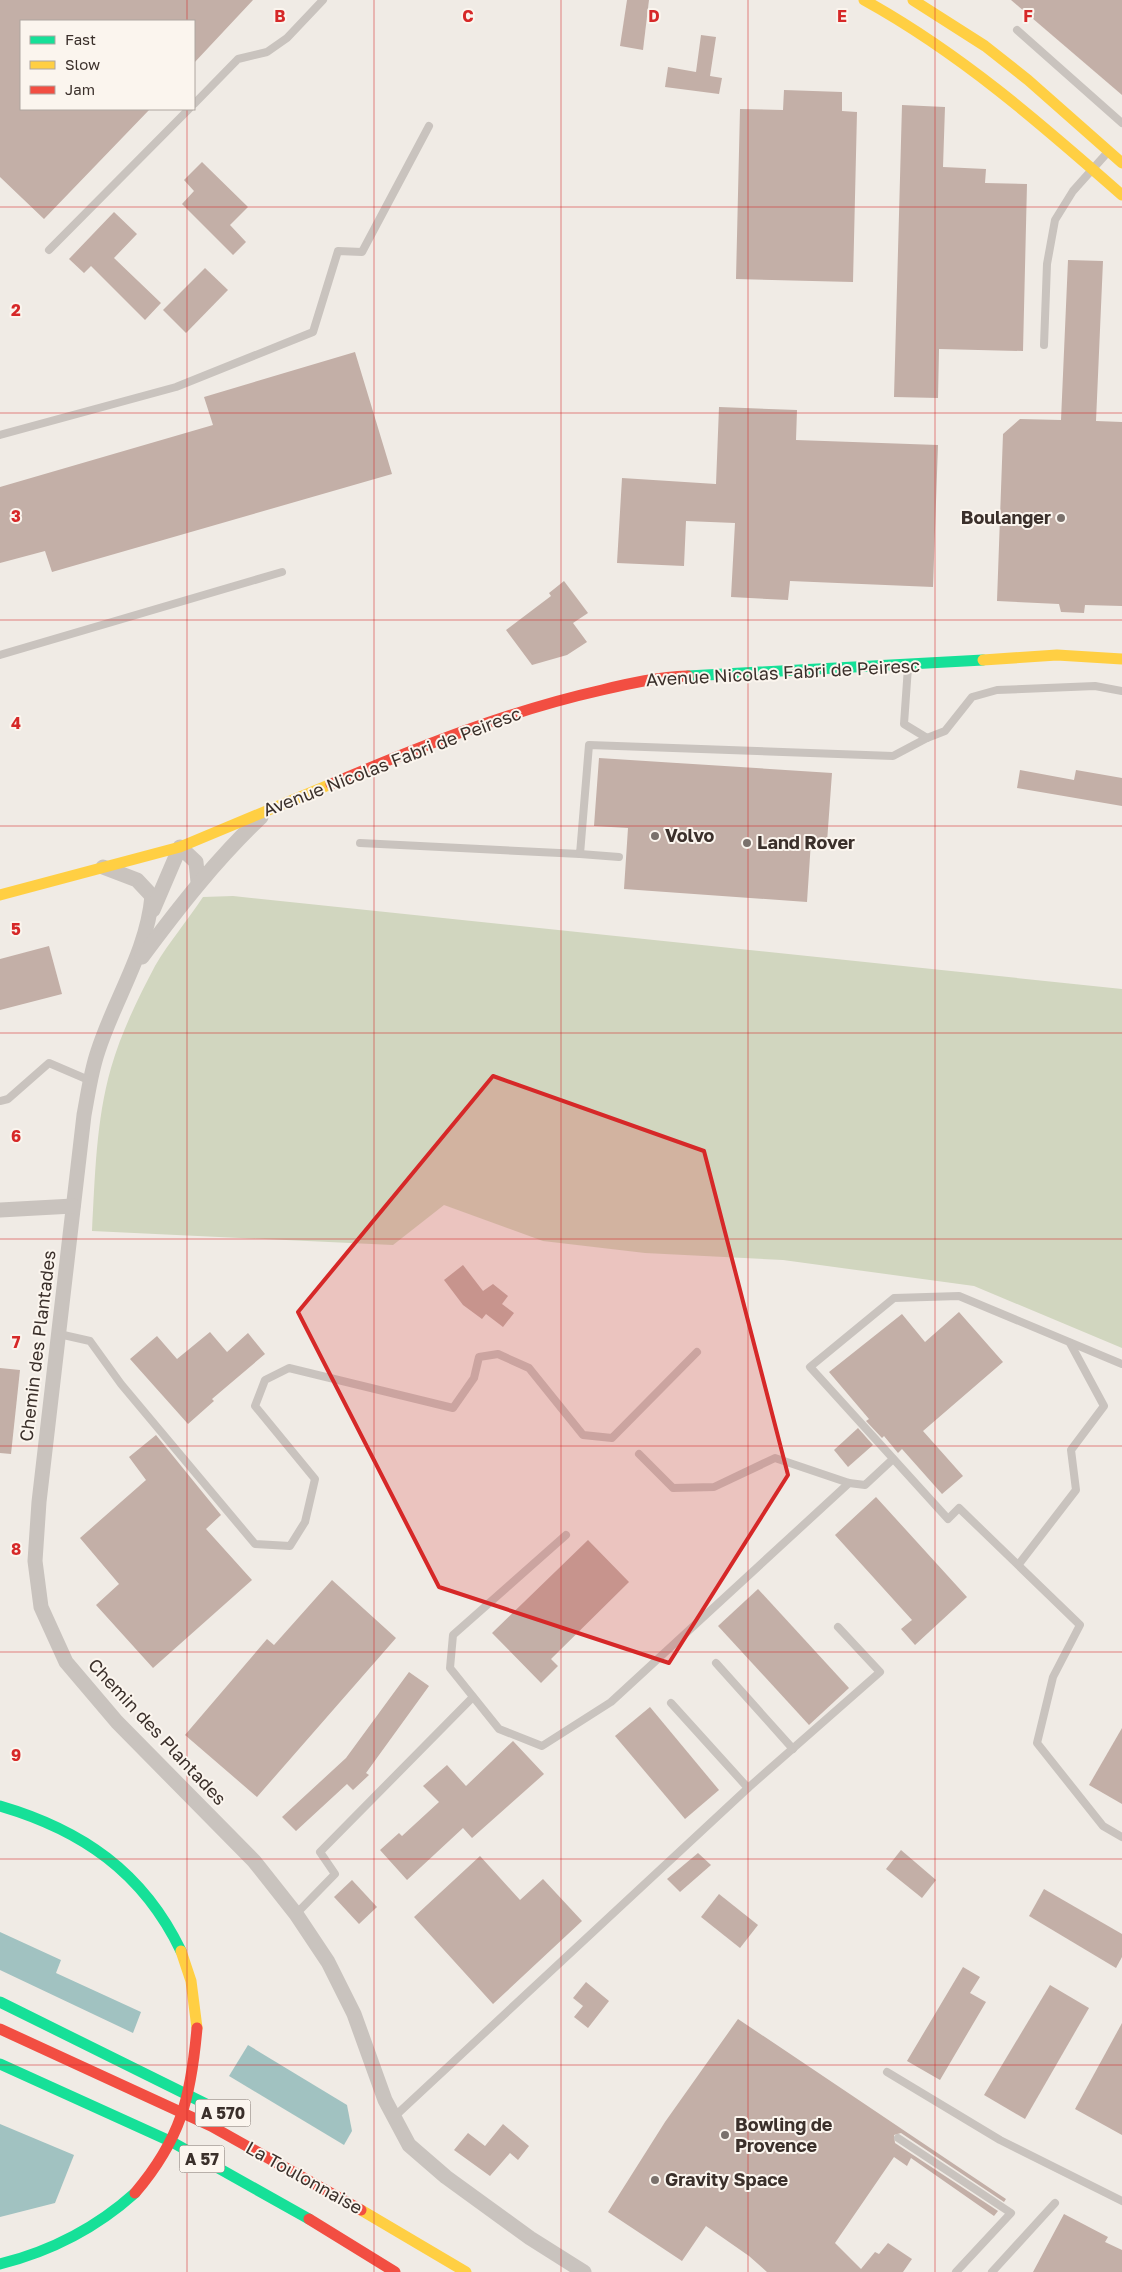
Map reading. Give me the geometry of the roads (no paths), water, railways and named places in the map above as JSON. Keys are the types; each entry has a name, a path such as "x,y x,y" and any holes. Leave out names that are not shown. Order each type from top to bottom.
{"main road":[{"path":"864,0 933,39 970,64 1020,104 1122,196"},
{"path":"913,0 985,46 1028,80 1122,163"},
{"name":"Avenue Nicolas Fabri de Peiresc","path":"0,895 180,847 430,743 552,701 660,677 908,666 1057,655 1122,659"},
{"name":"A 570","path":"0,1806 58,1827 94,1848 137,1885 166,1922 183,1955 194,1994 198,2028 189,2098 179,2127 165,2154 149,2177 135,2193 93,2228 30,2257 0,2264"},
{"name":"A 570","path":"0,2002 218,2109"},
{"name":"La Toulonnaise","path":"0,2030 123,2084 211,2126 432,2250 466,2272"},
{"name":"La Toulonnaise","path":"0,2064 87,2101 195,2155 278,2201 395,2272"},
{"path":"317,2172 432,2250"}],"street":[{"path":"132,970 198,882 228,848 270,809"},
{"path":"132,970 149,920 180,847 196,862 198,882"},
{"path":"103,867 137,880 152,896 149,920"},
{"name":"Chemin des Plantades","path":"132,970 97,1052 84,1115 35,1561 40,1607 66,1662 117,1722 254,1861 296,1914 328,1962 354,2014 385,2100 409,2144 446,2177 530,2238 584,2272"},
{"path":"0,1210 73,1206"}],"lane":[{"path":"195,103 238,59 267,52 287,38 323,0"},
{"path":"1018,30 1122,123"},
{"path":"49,250 188,110"},
{"path":"0,436 176,387 313,332 338,251 362,252 429,126"},
{"path":"1044,345 1047,264 1055,220 1073,191 1108,151"},
{"path":"0,655 282,572"},
{"path":"908,666 904,724 927,738"},
{"path":"580,854 589,745 893,756 945,731 972,697 997,690 1095,686 1122,691"},
{"path":"360,843 619,857"},
{"path":"0,1101 8,1099 49,1063 91,1081"},
{"path":"1122,1364 958,1296 894,1298 810,1367 948,1518 960,1508 1080,1625 1053,1677 1037,1743 1103,1826 1122,1837"},
{"path":"59,1334 90,1341 121,1384 255,1544 290,1546 305,1522 315,1479 255,1406 265,1380 289,1368 453,1408 474,1378 480,1357 498,1354 529,1368 583,1434 612,1438 697,1352"},
{"path":"1019,1564 1076,1490 1072,1450 1104,1406 1070,1342"},
{"path":"639,1454 673,1488 714,1487 775,1458 849,1484 865,1485 893,1459"},
{"path":"566,1535 453,1635 450,1668 473,1697 499,1729 542,1746 611,1702 849,1484"},
{"path":"394,2117 748,1788 880,1672 838,1627"},
{"path":"716,1663 793,1749"},
{"path":"296,1914 335,1874 320,1852 473,1697"},
{"path":"671,1703 748,1788"},
{"path":"887,2072 1000,2140 1122,2201"},
{"path":"898,2138 1011,2213 956,2272"},
{"path":"992,2272 1055,2203"}],"water":[{"path":"0,1932 61,1960 56,1973 141,2012 133,2033 0,1970"},
{"path":"248,2045 347,2105 352,2131 344,2145 229,2076"},
{"path":"0,2124 74,2155 55,2203 0,2217"}],"place":[{"name":"Boulanger","path":"1061,518"},
{"name":"Volvo","path":"655,836"},
{"name":"Land Rover","path":"747,843"},
{"name":"Bowling de Provence","path":"725,2135"},
{"name":"Gravity Space","path":"655,2180"}]}
